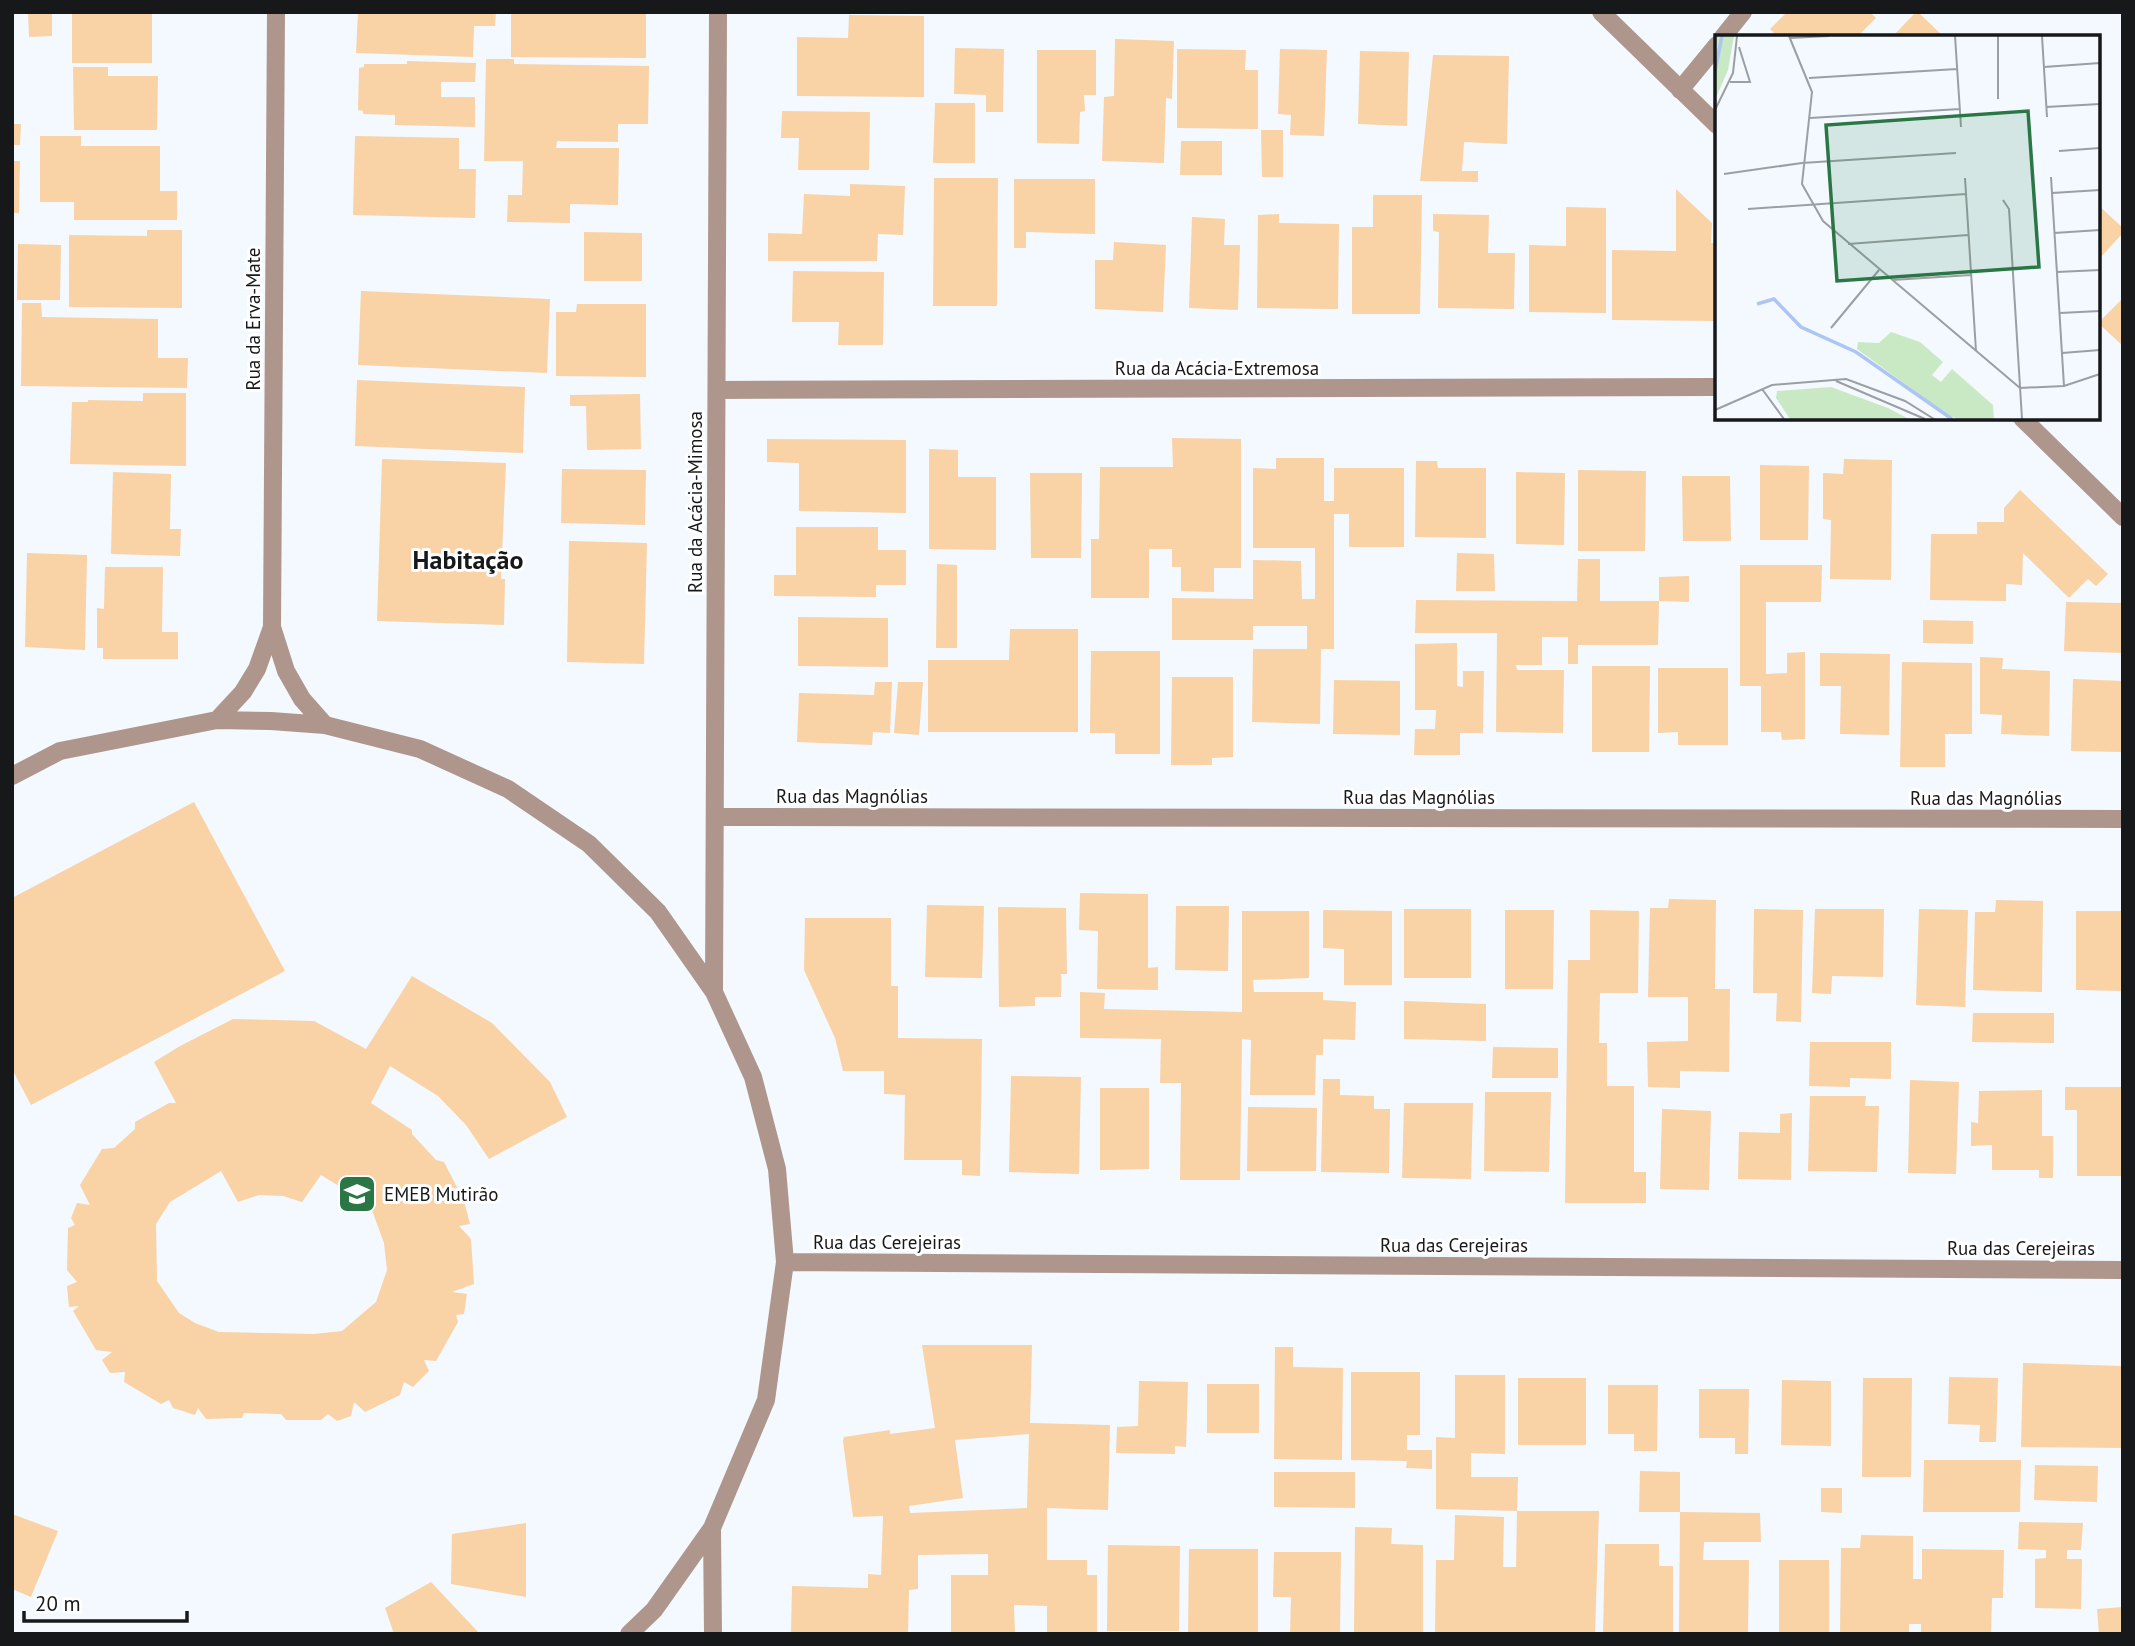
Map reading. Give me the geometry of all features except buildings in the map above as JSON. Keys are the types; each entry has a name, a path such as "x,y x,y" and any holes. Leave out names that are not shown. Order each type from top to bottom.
{"street":[{"name":"Rua da Erva-Mate","path":"276,12 272,627 286,671 302,699 325,725"},
{"name":"Rua da Acácia-Mimosa","path":"714,992 718,12"},
{"path":"1601,12 1715,123"},
{"path":"1725,35 1743,12"},
{"path":"1680,90 1715,47"},
{"name":"Rua da Acácia-Extremosa","path":"716,390 1715,387"},
{"path":"2024,420 2123,517"},
{"name":"Rua da Erva-Mate","path":"217,720 243,692 257,669 272,627"},
{"path":"12,776 60,751 217,720 271,720 325,725 420,749 508,789 590,844 659,912 714,992 753,1077 778,1169 785,1262 766,1399 712,1528 654,1610 629,1634"},
{"name":"Rua das Magnólias","path":"716,817 2123,819"},
{"name":"Rua das Cerejeiras","path":"785,1262 2123,1270"},
{"path":"712,1528 713,1634"}],"place":[{"name":"EMEB Mutirão","path":"357,1194"}],"district":[{"name":"Habitação","path":"468,559"}]}
